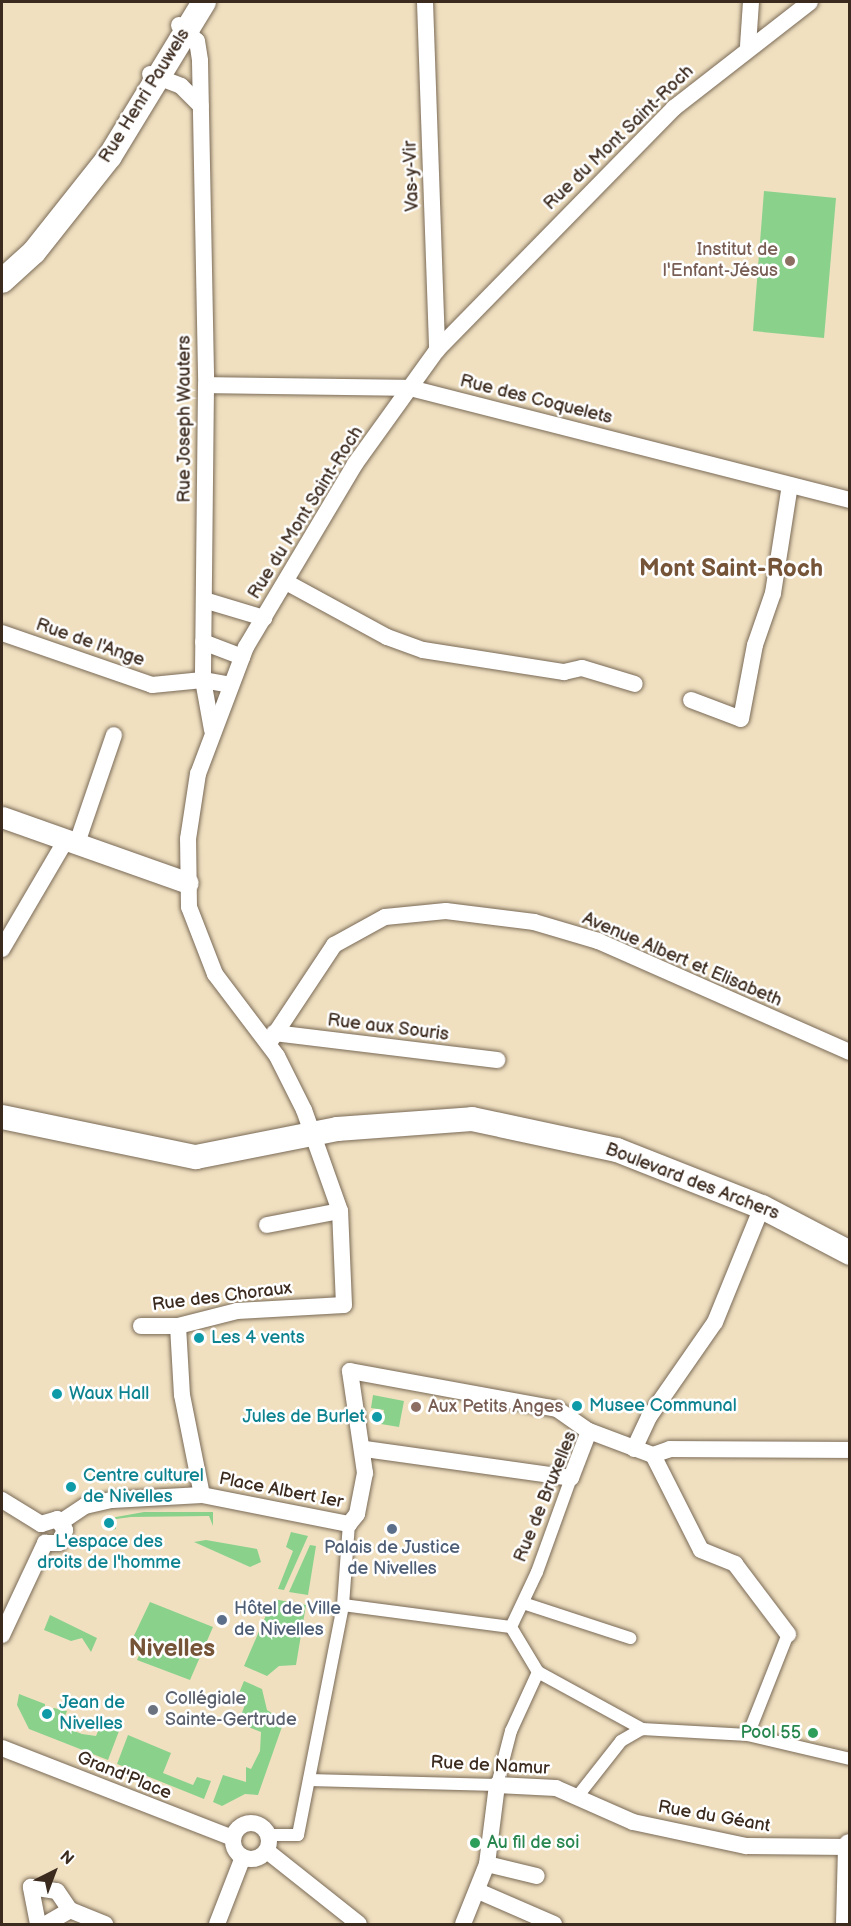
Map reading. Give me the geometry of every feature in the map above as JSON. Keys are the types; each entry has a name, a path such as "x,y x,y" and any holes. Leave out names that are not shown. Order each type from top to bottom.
{"main road":[{"name":"Rue Henri Pauwels","path":"2,281 34,252 84,188 183,27 193,2"},
{"name":"Rue Henri Pauwels","path":"183,27 204,2"},
{"name":"Boulevard des Archers","path":"2,1117 196,1157 313,1135 472,1119 617,1150 762,1207 849,1252"},
{"path":"848,1911 849,1847"}],"street":[{"name":"Vas-y-Vir","path":"425,2 437,350"},
{"path":"748,46 751,2"},
{"name":"Rue du Mont Saint-Roch","path":"344,1305 340,1211 295,1088 271,1038 215,974 189,906 190,813 198,774 210,737 242,657 264,618 355,464 437,350 674,108 748,46 810,2"},
{"name":"Rue Joseph Wauters","path":"183,27 197,41 201,106 206,385 203,680 210,737"},
{"path":"154,76 181,86 201,106"},
{"name":"Rue des Coquelets","path":"206,385 410,388 849,500"},
{"path":"691,700 741,719 773,593 790,485"},
{"path":"286,582 387,637 423,650 564,672 582,668 635,684"},
{"path":"204,600 264,618"},
{"name":"Rue de l'Ange","path":"2,633 152,685 203,680 231,685"},
{"path":"203,642 242,657"},
{"path":"2,949 71,841 114,735"},
{"path":"2,817 188,883"},
{"name":"Avenue Albert et Elisabeth","path":"271,1038 334,945 359,927 385,917 466,912 534,921 598,942 849,1052"},
{"name":"Rue aux Souris","path":"271,1038 497,1060"},
{"path":"634,1449 649,1417 715,1322 762,1207"},
{"path":"267,1225 340,1211"},
{"name":"Rue des Choraux","path":"141,1326 178,1326 237,1311 344,1305"},
{"path":"178,1326 187,1430 202,1495"},
{"name":"Place Albert Ier","path":"61,1522 85,1506 112,1500 202,1495 349,1524 361,1496 364,1449 350,1371 557,1409 589,1431"},
{"name":"Rue de Bruxelles","path":"511,1627 523,1603 589,1431 653,1455 670,1449 849,1450"},
{"path":"364,1449 571,1478"},
{"path":"653,1455 701,1550 735,1564 788,1634 748,1735"},
{"path":"2,1635 45,1543 41,1524 8,1503"},
{"path":"41,1524 48,1519 61,1522 63,1539 45,1543"},
{"path":"243,1857 256,1859 268,1843 298,1835 344,1605 349,1524"},
{"path":"523,1603 630,1638"},
{"path":"344,1605 511,1627 538,1672 642,1729 748,1735 849,1759"},
{"path":"464,1924 487,1864 497,1785 511,1731 538,1672"},
{"path":"577,1797 625,1736 642,1729"},
{"name":"Grand'Place","path":"2,1748 233,1838"},
{"name":"Rue de Namur","path":"309,1779 556,1788 577,1797"},
{"name":"Rue du Géant","path":"577,1797 633,1822 714,1840 769,1848 849,1847"},
{"path":"217,1924 243,1857 233,1838 250,1823 268,1843 358,1924"},
{"path":"487,1864 537,1876"},
{"path":"38,1924 31,1887 57,1891 70,1910 105,1924"},
{"path":"478,1891 554,1924"},
{"path":"46,1924 70,1910"}],"green space":[{"path":"764,191 836,198 824,338 753,331"},
{"path":"373,1395 404,1401 399,1427 381,1424 384,1410 371,1408"},
{"path":"144,1512 213,1512 213,1526 209,1516 131,1517 116,1519 116,1529 107,1531 105,1519"},
{"path":"291,1532 308,1536 284,1590 278,1589 293,1551 286,1547"},
{"path":"206,1540 257,1549 261,1562 250,1567 194,1542"},
{"path":"310,1545 316,1546 308,1595 289,1592"},
{"path":"273,1599 306,1605 296,1665 279,1666 267,1676 244,1666"},
{"path":"150,1602 213,1627 190,1680 137,1660 142,1649 130,1644"},
{"path":"50,1615 97,1638 91,1652 82,1638 71,1641 44,1630"},
{"path":"244,1681 262,1689 267,1710 284,1721 258,1795 245,1794 222,1806 213,1802 223,1775 246,1782 246,1767 251,1769 260,1751 261,1732 238,1723 248,1697 239,1693"},
{"path":"19,1694 45,1704 45,1714 54,1708 67,1711 61,1726 82,1734 96,1736 101,1724 119,1731 108,1760 29,1729 17,1705"},
{"path":"128,1735 171,1753 163,1773 193,1785 197,1777 211,1781 204,1799 117,1764"}],"place":[{"name":"Institut de l'Enfant-Jésus","path":"790,261"},
{"name":"Les 4 vents","path":"199,1338"},
{"name":"Waux Hall","path":"57,1394"},
{"name":"Musee Communal","path":"577,1406"},
{"name":"Aux Petits Anges","path":"416,1407"},
{"name":"Jules de Burlet","path":"377,1417"},
{"name":"Centre culturel de Nivelles","path":"71,1487"},
{"name":"L'espace des droits de l'homme","path":"109,1523"},
{"name":"Palais de Justice de Nivelles","path":"392,1529"},
{"name":"Hôtel de Ville de Nivelles","path":"222,1620"},
{"name":"Collégiale Sainte-Gertrude","path":"153,1710"},
{"name":"Jean de Nivelles","path":"47,1714"},
{"name":"Pool 55","path":"813,1733"},
{"name":"Au fil de soi","path":"475,1843"}],"district":[{"name":"Mont Saint-Roch","path":"731,569"},
{"name":"Nivelles","path":"172,1649"}]}
